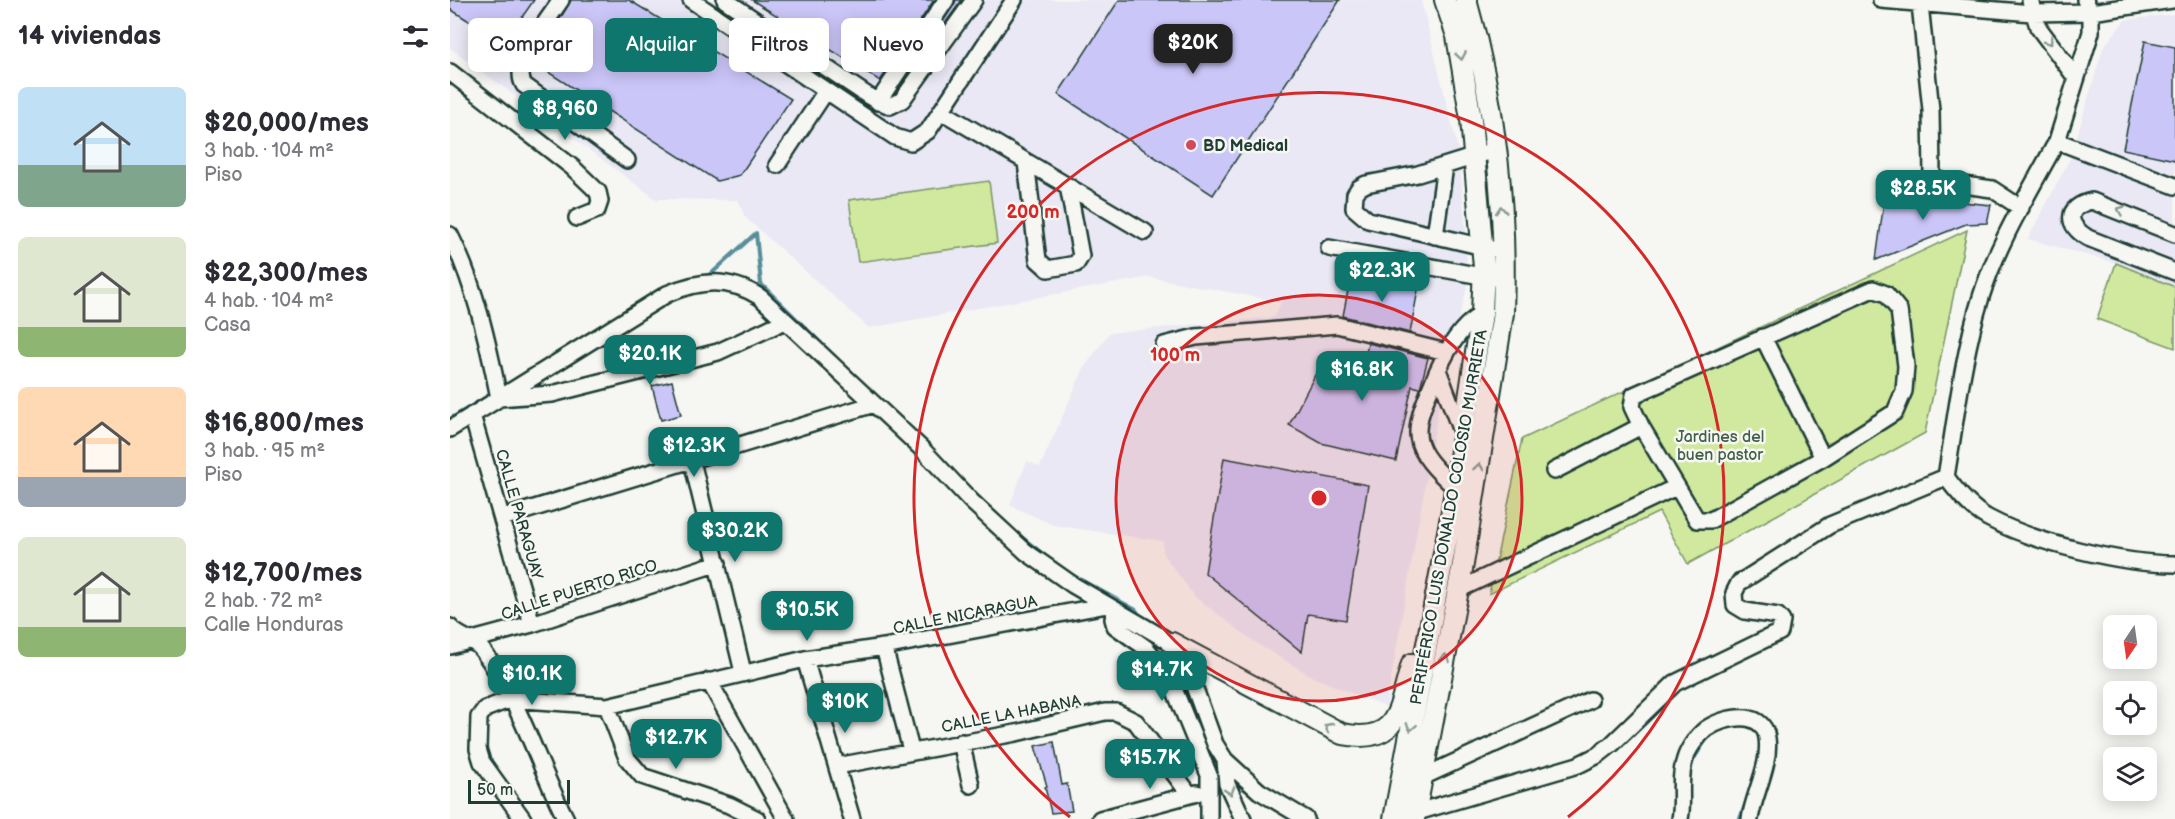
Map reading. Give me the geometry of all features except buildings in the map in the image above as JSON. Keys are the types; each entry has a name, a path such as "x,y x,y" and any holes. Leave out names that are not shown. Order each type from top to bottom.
{"main road":[{"name":"PERIFÉRICO LUIS DONALDO COLOSIO MURRIETA","path":"1394,819 1440,576 1482,313 1483,248 1475,157 1457,36 1445,0"},
{"name":"PERIFÉRICO LUIS DONALDO COLOSIO MURRIETA","path":"1414,816 1458,590 1503,312 1503,250 1495,150 1476,33 1466,0"},
{"path":"1172,643 1341,734 1367,738 1387,729 1395,719 1440,576"}],"street":[{"path":"561,0 529,48 519,73 520,79 627,160"},
{"path":"691,0 902,141 911,142 919,139 942,111 1014,0"},
{"path":"724,0 878,102 890,106 902,99 974,0"},
{"path":"878,102 946,0"},
{"path":"1881,0 1920,4 2031,6 2098,5 2172,0"},
{"path":"1920,4 1931,110 1932,176 1943,182 1992,189 2021,208"},
{"path":"2098,5 2085,58 2076,78 2057,141 1994,261 1981,297 1968,351 1946,477 1957,492 1988,518 2017,530 2097,553 2175,564"},
{"path":"2031,6 2038,27 2076,78"},
{"path":"450,72 572,167 598,192 600,201 597,210 577,218"},
{"path":"777,165 826,91"},
{"path":"942,111 1145,232"},
{"path":"2057,141 2175,186"},
{"path":"1495,150 1445,166 1366,184 1355,194 1354,208 1368,220 1483,248 1503,250"},
{"path":"1026,162 1038,260 1048,269 1076,264 1081,256 1068,186"},
{"path":"1435,237 1445,166"},
{"path":"2175,234 2092,201 2082,203 2074,210 2071,220 2075,231 2088,238 2175,272"},
{"path":"450,235 459,254 480,320 499,398"},
{"path":"1329,248 1504,279"},
{"path":"450,429 667,294 702,282 726,283 760,297 1026,552 1111,608 1172,643 1187,667 1215,744 1225,760 1259,791 1306,819"},
{"path":"1873,290 1886,294 1899,310 1906,366 1901,401 1895,412 1823,458 1706,521 1693,517 1641,426 1632,407 1634,395 1873,290"},
{"path":"1473,504 1426,456 1416,438 1418,420 1446,352 1461,333 1482,313 1503,312"},
{"path":"499,398 552,394 718,352 785,321"},
{"path":"1164,345 1196,337 1336,325 1446,352"},
{"path":"1763,337 1823,458"},
{"path":"1437,370 1464,437"},
{"path":"502,518 874,404"},
{"name":"CALLE PARAGUAY","path":"472,415 532,624"},
{"path":"1554,471 1641,426"},
{"path":"692,461 743,672"},
{"path":"1394,819 1414,816 1578,765 1598,755 1674,683 1780,632 1782,621 1778,616 1745,611 1735,605 1734,593 1739,583 1830,525 1946,477"},
{"path":"1458,590 1676,487"},
{"name":"CALLE PUERTO RICO","path":"450,646 532,624 718,563"},
{"path":"1111,608 1115,626 1146,648 1168,674 1209,775 1209,819"},
{"name":"CALLE NICARAGUA","path":"511,699 607,706 805,659 1111,608"},
{"path":"450,627 473,640 483,650 511,699 566,819"},
{"path":"884,647 911,750"},
{"path":"805,659 852,819"},
{"path":"709,681 786,819"},
{"path":"511,699 485,709 479,717 478,750 482,762 523,819"},
{"path":"1400,786 1590,700"},
{"path":"607,706 627,758 642,776 729,805 757,819"},
{"name":"CALLE LA HABANA","path":"837,766 1105,712 1116,712 1136,722 1190,795"},
{"path":"1680,819 1681,782 1685,759 1694,742 1706,730 1723,721 1747,717 1760,724 1767,739 1767,757 1750,819"},
{"path":"961,742 971,785"},
{"path":"1225,760 1227,784 1243,819"},
{"path":"1100,819 1209,789"}],"shaded area":[{"path":"450,0 1421,0 1459,153 1466,233 1467,287 1445,371 1386,707 1313,677 1259,645 1195,597 1163,554 1163,541 1053,525 1010,505 1027,461 1040,467 1084,368 1109,333 1275,317 1281,302 1149,277 869,328 745,217 738,200 656,199 483,72 593,72 593,18 468,18 468,61 450,48"},
{"path":"2175,14 2175,348 2097,319 2116,263 2028,239 2071,157 2103,48 2125,20"}],"green space":[{"path":"989,181 997,243 858,262 849,200"},
{"name":"Jardines del buen pastor","path":"1967,230 1925,433 1688,564 1659,512 1489,594 1522,439"},
{"path":"2116,263 2175,287 2175,348 2097,319"}],"waterway":[{"path":"702,277 711,274 756,233 761,284 836,358"},
{"path":"450,419 495,392"},
{"path":"968,487 999,517"},
{"path":"1015,532 1052,561"},
{"path":"1070,574 1136,610 1142,619"},
{"path":"1176,662 1186,686"},
{"path":"1742,724 1757,730"},
{"path":"1691,763 1710,734"},
{"path":"1234,777 1240,786 1252,794"},
{"path":"1740,819 1750,791"},
{"path":"1263,802 1288,816"}],"place":[{"name":"BD Medical","path":"1191,145"}]}
